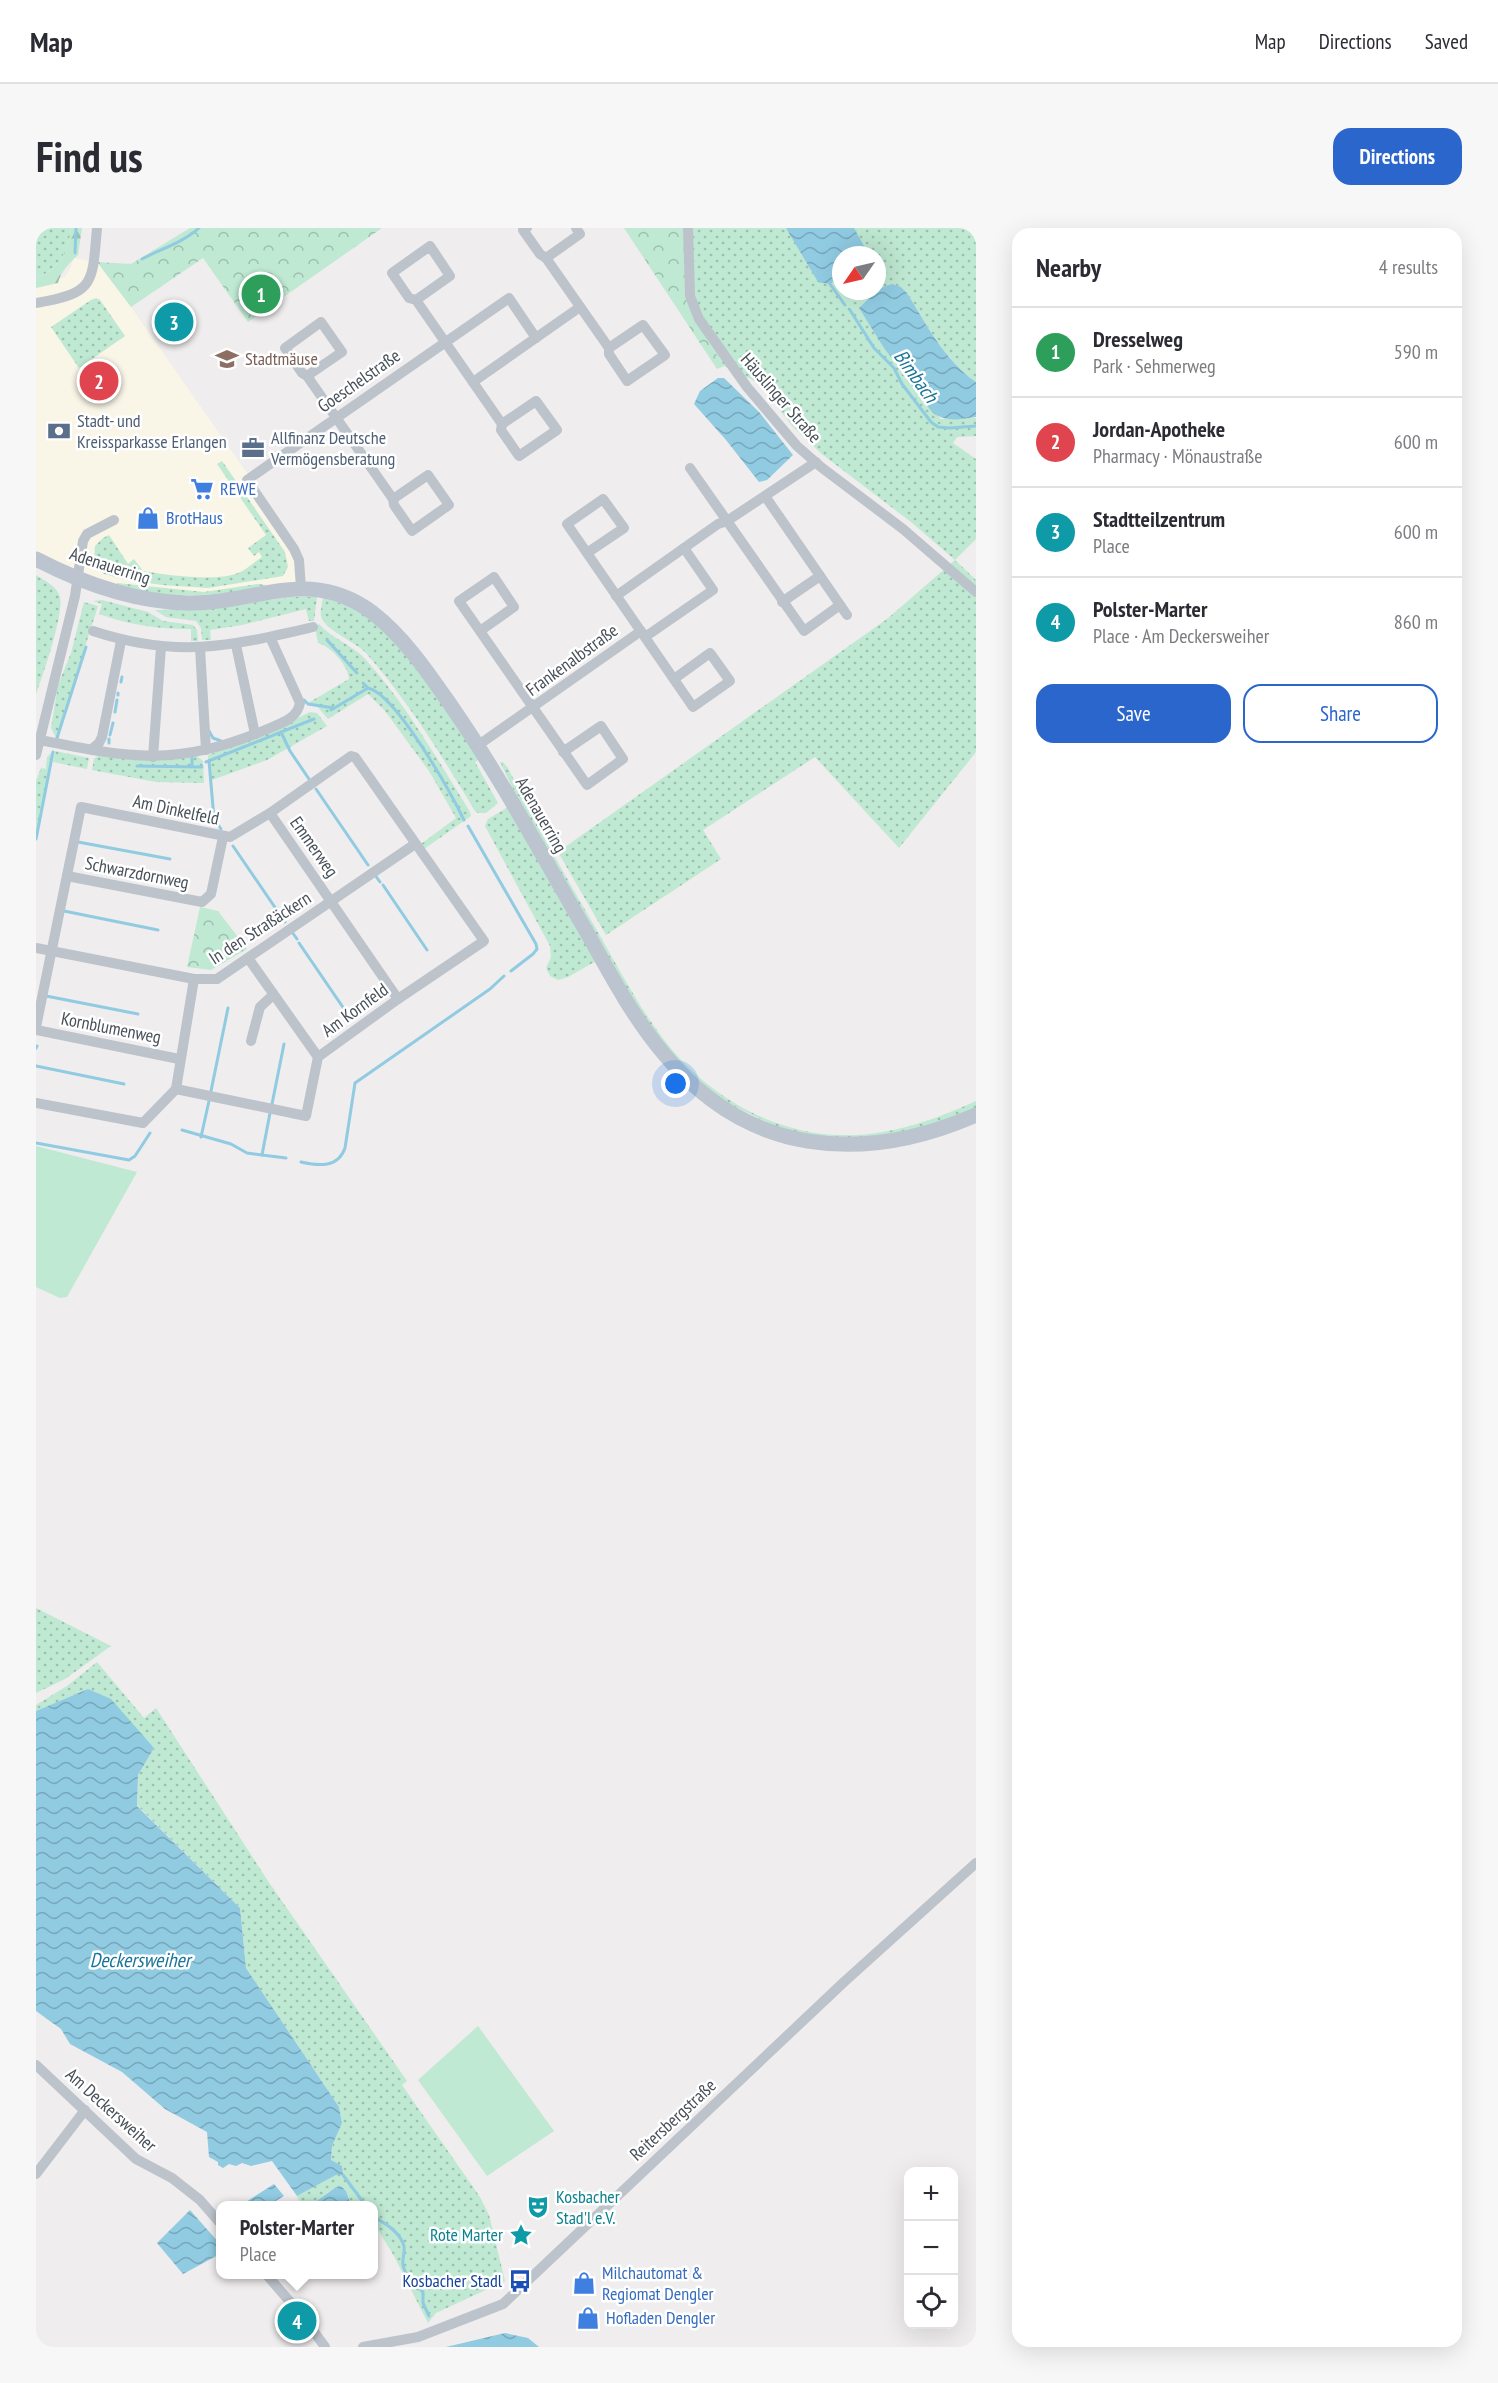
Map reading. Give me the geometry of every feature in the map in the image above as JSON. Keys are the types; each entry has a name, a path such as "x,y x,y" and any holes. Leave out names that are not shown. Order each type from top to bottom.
{"main road":[{"name":"Adenauerring","path":"36,559 78,579 120,594 162,602 212,603 301,588 339,595 371,612 400,638 477,746 643,1026 677,1070 706,1096 736,1116 768,1130 804,1141 843,1146 902,1141 939,1131 976,1115"}],"street":[{"path":"36,303 66,297 82,290 89,281 95,261 97,228"},
{"path":"527,228 523,230 540,254 546,258 609,348 609,354 627,381 665,355 643,325 609,348"},
{"path":"546,258 580,234 576,228"},
{"name":"Häuslinger Straße","path":"688,228 690,296 699,319 747,387 797,446 903,529 976,592"},
{"path":"416,300 450,276 430,246 392,273 410,298 416,300 473,382 502,424 501,430 519,456 557,430 536,401 502,424"},
{"name":"Goeschelstraße","path":"301,588 299,560 294,549 246,480 509,298 536,338"},
{"path":"473,382 580,307"},
{"path":"307,376 342,352 321,322 285,348 393,499 394,505 412,531 449,505 428,475 393,499"},
{"name":"Frankenalbstraße","path":"643,634 616,596 718,524 727,521 816,462"},
{"path":"690,468 804,631 840,605"},
{"path":"765,496 847,615"},
{"path":"587,554 624,528 603,499 567,524 587,554 616,596"},
{"path":"36,755 78,579 83,541 87,534 114,520"},
{"name":"Frankenalbstraße","path":"477,746 643,634 713,590 684,548"},
{"path":"782,602 820,576"},
{"path":"480,631 514,607 494,577 459,601 563,752 587,785 623,759 601,726 563,752"},
{"path":"93,631 121,641 161,647 200,648 236,645 313,627"},
{"path":"643,634 693,707 730,681 710,653 674,678"},
{"path":"40,740 116,755 176,756 206,750 255,734 288,720 299,708 298,698 270,637"},
{"path":"92,749 102,737 121,641"},
{"path":"236,645 255,734"},
{"path":"153,757 161,647"},
{"path":"200,648 206,750"},
{"name":"Am Dinkelfeld","path":"50,951 81,807 223,837 236,834 270,813 351,756 355,757 415,844"},
{"name":"Emmerweg","path":"270,813 398,999"},
{"name":"Schwarzdornweg","path":"67,876 202,902 211,894 223,837"},
{"name":"In den Straßäckern","path":"36,948 194,979 217,979 415,844"},
{"name":"Am Kornfeld","path":"176,1089 306,1116 318,1057 483,941 415,844"},
{"path":"36,1029 50,951"},
{"path":"248,958 318,1057"},
{"name":"Kornblumenweg","path":"176,1089 179,1059 194,979"},
{"path":"251,1041 261,1007 273,995"},
{"name":"Kornblumenweg","path":"36,1029 179,1059"},
{"path":"36,1102 143,1123 176,1089"},
{"name":"Reitersbergstraße","path":"363,2347 418,2337 503,2304 827,1998 976,1863"},
{"name":"Am Deckersweiher","path":"36,2065 136,2158 172,2178 200,2200 216,2218"},
{"path":"36,2174 85,2110"},
{"path":"270,2279 304,2318 325,2347"}],"shaded area":[{"path":"74,258 97,262 247,473 293,555 296,567 296,591 197,603 82,582 36,553 36,285 65,277"}],"green space":[{"path":"36,228 71,228 68,244 61,259 50,270 36,278"},
{"path":"71,228 82,228 78,255 61,275 58,283 36,288 36,278 44,275 61,259 68,244"},
{"path":"190,228 382,228 248,322 203,258 131,307 97,262 131,264"},
{"path":"624,228 684,228 685,296 696,322 724,366 717,369"},
{"path":"684,228 786,228 830,283 832,282 832,300 867,300 859,308 904,376 941,419 976,418 976,436 957,437 953,443 976,459 976,539 955,560 911,522 823,455 793,427 759,383 724,366 696,322 685,296"},
{"path":"854,228 976,228 976,382 945,353 907,293 901,287 886,289 886,246 864,246"},
{"path":"96,298 100,300 125,336 79,368 51,327"},
{"path":"222,461 285,552 288,567 283,576 208,588 162,585 123,579 104,574 97,568 94,562 95,546 109,535 128,564 134,559 143,571 153,573 191,577 229,576 241,572 262,557 259,552 254,556 248,548 266,535 217,464"},
{"path":"955,560 976,580 976,752 899,848 815,757 703,830 721,859 606,935 558,852 887,619"},
{"path":"36,575 56,590 60,597 60,605 52,645 36,694"},
{"path":"117,583 204,592 257,584 267,585 230,592 173,595 136,590 117,585"},
{"path":"290,597 317,597 314,621 309,621 306,609 242,625 210,630 211,640 202,640 201,628 196,621 166,617 155,610 213,609"},
{"path":"323,598 348,606 370,618 400,646 415,664 480,759 475,762 498,803 486,813 475,811 437,749 366,653 333,631 323,621 321,614"},
{"path":"102,600 148,612 163,621 193,625 197,630 198,641 191,641 191,629 144,626 99,614 102,604 93,601"},
{"path":"84,602 98,606 56,738 51,728 58,685 71,653"},
{"path":"319,624 361,655 381,678 421,734 470,812 471,816 424,849 421,844 456,818 429,771 385,711 368,694 328,719 316,705 308,703 349,679 346,669 338,658 328,648 318,643 315,627"},
{"path":"310,712 317,713 327,726 267,760 212,780 215,818 213,819 208,755 276,729"},
{"path":"55,751 89,758 87,769 53,762"},
{"path":"52,752 36,833 36,781 41,768 46,769 47,757"},
{"path":"99,755 197,756 203,761 204,783 156,782 92,770 94,759"},
{"path":"500,762 508,768 561,868 648,1018 685,1064 724,1096 768,1120 792,1128 841,1135 876,1133 910,1126 976,1101 976,1109 915,1133 836,1140 779,1128 725,1102 682,1067 646,1021 528,820"},
{"path":"508,807 596,961 568,977 558,980 550,976 546,968 551,957 550,946 485,826 488,819"},
{"path":"200,907 218,911 247,949 211,970 187,967"},
{"path":"36,1146 137,1172 67,1297 60,1298 36,1287"},
{"path":"36,1608 111,1646 65,1679 36,1693"},
{"path":"97,1662 144,1718 156,1708 268,1881 407,2081 402,2085 480,2197 489,2215 505,2281 436,2313 428,2323 378,2230 378,2201 350,2201 346,2191 341,2186 316,2201 299,2201 297,2196 336,2175 331,2160 332,2146 342,2123 339,2107 246,1968 240,1908 137,1805 138,1775 154,1748 88,1689 36,1711 36,1705 67,1686"},
{"path":"478,2026 554,2131 487,2176 418,2080"}],"water":[{"path":"786,228 854,228 864,246 832,246 832,283 818,282"},
{"path":"892,284 901,287 907,293 945,353 976,382 976,417 948,419 932,412 884,348 859,308 867,300 886,300 886,286"},
{"path":"718,378 724,378 759,412 793,455 767,480 759,482 694,404 700,391"},
{"name":"Deckersweiher","path":"88,1689 111,1699 154,1748 138,1775 137,1806 240,1908 246,1968 339,2107 342,2123 332,2146 331,2160 342,2166 343,2175 336,2175 297,2196 272,2161 251,2166 242,2163 236,2166 229,2164 223,2168 209,2157 207,2132 165,2109 122,2072 70,2044 61,2029 36,2011 36,1711"},
{"path":"274,2184 284,2196 276,2201 247,2201"},
{"path":"341,2186 346,2191 350,2201 317,2201"},
{"path":"190,2210 216,2239 216,2256 183,2274 157,2243"},
{"path":"505,2333 528,2338 539,2347 446,2347"}],"waterway":[{"path":"75,253 76,228"},
{"path":"142,259 179,241 199,228"},
{"name":"Bimbach","path":"830,284 845,305"},
{"name":"Bimbach","path":"850,310 874,348 894,368 902,384 931,422 938,427 976,426"},
{"path":"327,640 357,673"},
{"path":"57,738 86,647"},
{"path":"121,682 122,677"},
{"path":"363,683 368,688"},
{"path":"331,710 368,688 380,694 393,707 422,746 464,820"},
{"path":"115,712 117,700"},
{"path":"304,700 308,704 334,708"},
{"path":"206,762 314,719"},
{"path":"110,735 113,723"},
{"path":"209,731 213,738 221,741"},
{"path":"281,732 290,751 309,779"},
{"path":"36,839 53,752"},
{"path":"192,758 192,766"},
{"path":"209,761 214,819 221,829"},
{"path":"137,766 202,767"},
{"path":"316,789 368,865"},
{"path":"468,826 536,944 537,949 533,954 511,971"},
{"path":"78,842 170,859"},
{"path":"233,846 285,922"},
{"path":"375,875 380,882"},
{"path":"383,885 427,950"},
{"path":"64,911 158,930"},
{"path":"292,932 297,939"},
{"path":"299,943 351,1019"},
{"path":"301,1162 321,1165 338,1159 345,1148 355,1083 490,989 504,976"},
{"path":"46,996 138,1014"},
{"path":"211,1091 228,1008"},
{"path":"272,1104 284,1044"},
{"path":"36,1066 124,1084"},
{"path":"201,1137 209,1101"},
{"path":"262,1155 270,1113"},
{"path":"182,1130 231,1144 247,1153 286,1158"},
{"path":"36,1143 129,1160 135,1156 150,1133"},
{"path":"343,2175 362,2201"},
{"path":"378,2219 392,2228 402,2241 404,2269 423,2292 423,2303 429,2316"}],"place":[{"name":"Dresselweg","path":"261,294"},
{"name":"Stadtteilzentrum","path":"174,322"},
{"name":"Stadtmäuse","path":"227,359"},
{"name":"Jordan-Apotheke","path":"99,381"},
{"name":"Stadt- und Kreissparkasse Erlangen","path":"59,431"},
{"name":"Allfinanz Deutsche Vermögensberatung","path":"253,448"},
{"name":"REWE","path":"202,489"},
{"name":"BrotHaus","path":"148,518"},
{"name":"Kosbacher Stad'l e.V.","path":"538,2207"},
{"name":"Rote Marter","path":"521,2235"},
{"name":"Kosbacher Stadl","path":"520,2281"},
{"name":"Milchautomat & Regiomat Dengler","path":"584,2283"},
{"name":"Hofladen Dengler","path":"588,2318"},
{"name":"Polster-Marter","path":"297,2321"}]}
